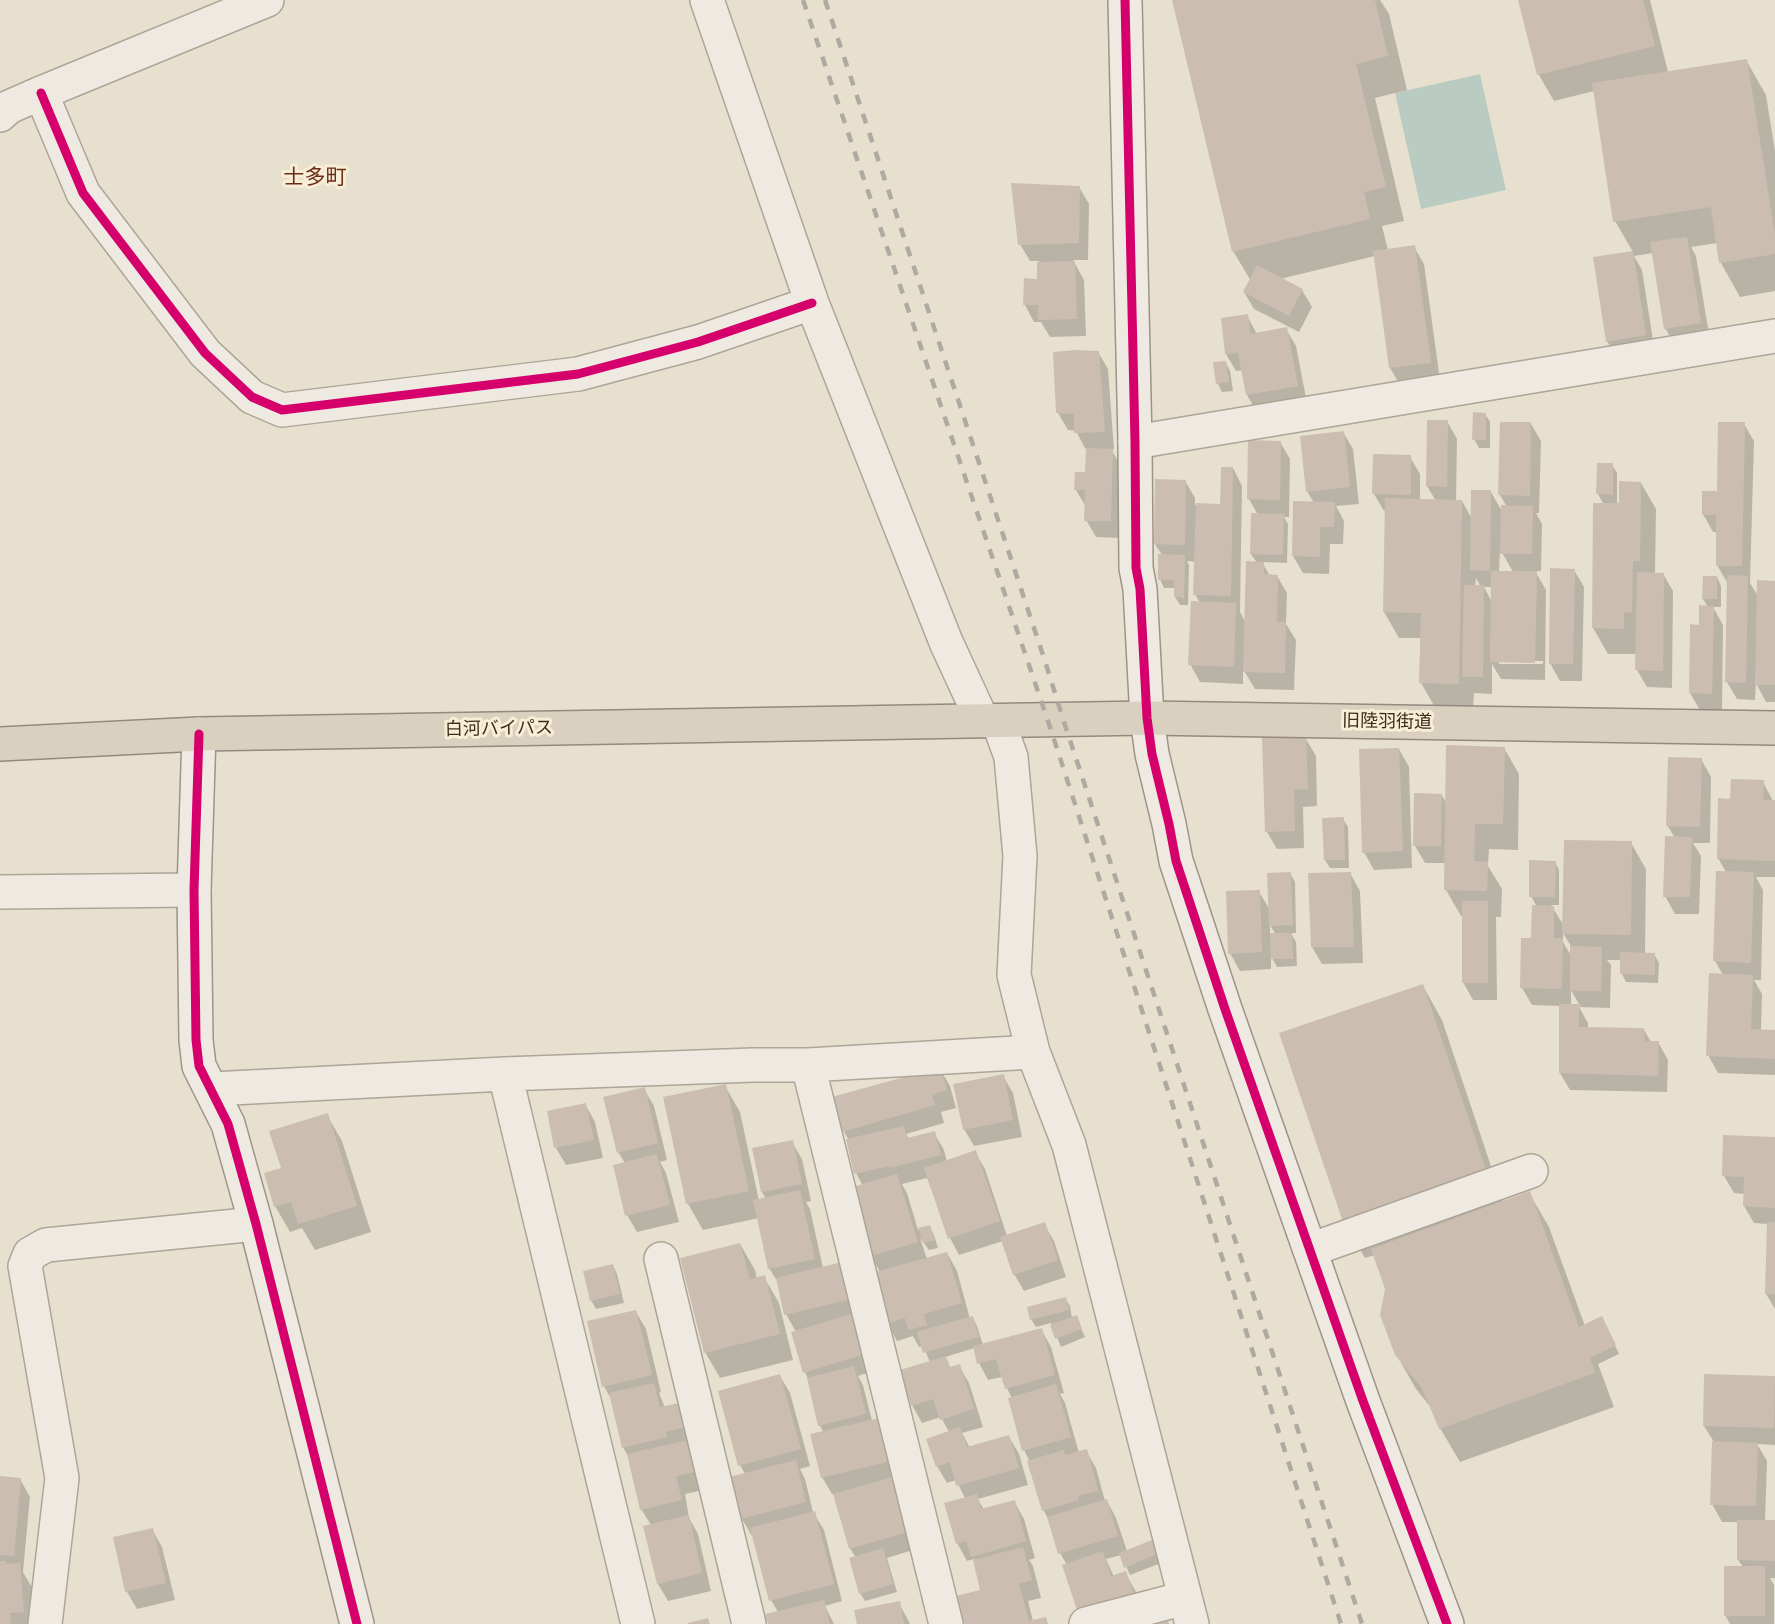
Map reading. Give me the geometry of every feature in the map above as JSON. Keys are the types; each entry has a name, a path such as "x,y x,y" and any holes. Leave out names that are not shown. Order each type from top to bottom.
{"highway":[{"name":"旧陸羽街道","path":"990,721 1147,718 1775,729"},
{"name":"白河バイパス","path":"0,744 199,734 990,721"}],"street":[{"path":"0,115 9,107 40,93 267,0"},
{"path":"707,0 812,303 946,642 1011,757 1020,856 1014,975 1033,1052 1069,1145 1189,1611 1086,1624"},
{"path":"1125,0 1136,568 1140,589 1147,718 1152,754 1176,861 1225,1009 1363,1401 1447,1624"},
{"path":"40,93 83,193 190,334 205,353 252,397 282,410 578,374 698,342 812,303"},
{"path":"1135,442 1775,336"},
{"path":"199,734 194,890 198,1066 212,1089 228,1124 256,1224 357,1624"},
{"path":"0,892 194,890"},
{"path":"212,1089 505,1074 808,1065 1033,1052"},
{"path":"808,1065 946,1624"},
{"path":"505,1074 638,1624"},
{"path":"1310,1250 1531,1171"},
{"path":"45,1624 62,1478 25,1266 30,1254 46,1245 256,1224"},
{"path":"661,1259 749,1624"}],"shaded area":[{"path":"1480,74 1506,190 1421,209 1395,93"}],"building":[{"path":"1172,0 1375,0 1388,56 1356,64 1386,187 1364,192 1370,219 1232,252"},
{"path":"1518,0 1643,0 1655,46 1537,75"},
{"path":"1747,59 1775,235 1775,254 1719,263 1711,207 1613,222 1592,83"},
{"path":"1011,183 1080,186 1079,243 1018,245"},
{"path":"1687,237 1701,323 1664,329 1650,242"},
{"path":"1415,245 1431,363 1389,368 1373,251"},
{"path":"1633,251 1646,335 1606,342 1593,257"},
{"path":"1075,261 1077,319 1038,320 1038,305 1023,305 1024,278 1037,279 1037,262"},
{"path":"1257,265 1303,289 1289,316 1243,292"},
{"path":"1248,314 1250,334 1287,327 1298,386 1246,395 1238,353 1225,354 1221,318"},
{"path":"1099,351 1105,432 1074,433 1074,414 1056,413 1053,352"},
{"path":"1226,361 1229,382 1216,384 1213,362"},
{"path":"1473,412 1486,413 1486,440 1472,440"},
{"path":"1427,420 1448,420 1447,487 1426,486"},
{"path":"1500,422 1531,422 1530,496 1498,495"},
{"path":"1718,422 1745,422 1742,566 1716,566 1716,515 1702,515 1702,491 1717,491"},
{"path":"1344,431 1350,487 1306,492 1300,436"},
{"path":"1248,440 1281,441 1280,500 1247,499"},
{"path":"1086,448 1113,449 1111,521 1084,521 1085,490 1074,490 1075,472 1085,472"},
{"path":"1373,454 1411,455 1411,495 1372,494"},
{"path":"1597,463 1613,463 1613,495 1596,494"},
{"path":"1221,467 1233,467 1231,596 1193,595 1196,503 1220,504"},
{"path":"1155,479 1186,480 1185,545 1154,544"},
{"path":"1619,481 1641,482 1640,561 1633,561 1632,613 1624,612 1624,629 1592,628 1593,503 1619,503"},
{"path":"1471,490 1491,490 1490,571 1470,570"},
{"path":"1385,498 1462,500 1459,684 1419,683 1421,613 1383,612"},
{"path":"1293,501 1335,502 1334,527 1320,527 1320,557 1292,556"},
{"path":"1501,505 1533,506 1532,554 1500,554"},
{"path":"1251,513 1284,514 1283,555 1250,554"},
{"path":"1158,554 1185,555 1184,598 1174,597 1174,580 1158,580"},
{"path":"1246,561 1264,562 1264,574 1278,575 1277,622 1286,622 1285,673 1243,672"},
{"path":"1550,568 1575,569 1573,664 1549,664"},
{"path":"1491,571 1537,571 1535,663 1490,662"},
{"path":"1637,572 1664,573 1663,671 1635,670"},
{"path":"1727,575 1748,576 1746,683 1725,682"},
{"path":"1703,576 1717,576 1717,599 1702,599"},
{"path":"1757,580 1775,581 1775,685 1755,685"},
{"path":"1464,585 1484,585 1483,677 1462,677"},
{"path":"1191,601 1236,603 1234,667 1188,665"},
{"path":"1699,605 1714,606 1712,694 1689,693 1690,624 1699,625"},
{"path":"1306,737 1308,789 1294,790 1295,831 1265,832 1262,738"},
{"path":"1446,745 1505,747 1503,824 1475,824 1474,861 1488,862 1487,891 1444,890"},
{"path":"1399,748 1403,851 1362,853 1359,749"},
{"path":"1668,757 1702,758 1700,827 1666,826"},
{"path":"1731,779 1764,780 1763,800 1775,800 1775,861 1717,859 1718,798 1730,799"},
{"path":"1414,793 1442,794 1441,846 1413,846"},
{"path":"1344,817 1345,860 1324,860 1322,818"},
{"path":"1665,836 1692,837 1690,897 1663,897"},
{"path":"1564,840 1632,841 1631,935 1562,934"},
{"path":"1529,860 1556,861 1555,897 1529,897"},
{"path":"1716,871 1754,872 1751,963 1713,961"},
{"path":"1291,872 1293,925 1269,926 1267,873"},
{"path":"1351,872 1354,947 1311,947 1308,873"},
{"path":"1260,890 1262,952 1228,954 1226,891"},
{"path":"1462,901 1488,901 1488,983 1462,983"},
{"path":"1532,905 1554,906 1554,938 1563,938 1562,989 1520,988 1521,938 1531,938"},
{"path":"1270,933 1292,933 1293,959 1271,959"},
{"path":"1570,946 1602,947 1601,991 1570,991"},
{"path":"1620,952 1655,953 1655,975 1620,974"},
{"path":"1709,973 1753,975 1751,1029 1775,1030 1775,1059 1706,1056"},
{"path":"1423,984 1488,1176 1344,1225 1279,1033"},
{"path":"1559,1004 1579,1004 1579,1027 1644,1028 1645,1041 1659,1041 1658,1076 1559,1073"},
{"path":"940,1067 947,1090 932,1095 935,1105 842,1132 832,1097"},
{"path":"1004,1074 1013,1120 963,1130 953,1084"},
{"path":"726,1084 749,1191 686,1204 663,1097"},
{"path":"645,1087 658,1143 617,1153 603,1097"},
{"path":"586,1103 594,1140 554,1148 547,1111"},
{"path":"328,1113 357,1206 298,1224 291,1202 274,1207 264,1173 281,1168 269,1131"},
{"path":"904,1126 907,1138 935,1131 941,1155 854,1174 846,1139"},
{"path":"1723,1135 1775,1137 1775,1208 1743,1206 1744,1177 1722,1176"},
{"path":"793,1140 802,1184 761,1192 752,1148"},
{"path":"976,1150 1000,1221 948,1239 924,1168"},
{"path":"657,1154 670,1205 625,1216 613,1165"},
{"path":"897,1174 918,1242 870,1256 849,1188"},
{"path":"800,1190 815,1259 768,1269 753,1200"},
{"path":"1530,1191 1579,1327 1602,1316 1616,1345 1590,1358 1595,1373 1439,1429 1422,1388 1395,1355 1380,1315 1385,1289 1371,1249"},
{"path":"1045,1222 1058,1260 1013,1275 1000,1237"},
{"path":"1767,1222 1775,1223 1775,1294 1765,1294"},
{"path":"930,1225 935,1240 923,1243 918,1228"},
{"path":"740,1243 750,1279 765,1275 780,1334 704,1353 680,1258"},
{"path":"947,1252 962,1303 924,1314 927,1325 908,1330 905,1318 886,1324 872,1273"},
{"path":"846,1261 856,1298 784,1315 776,1278"},
{"path":"613,1264 620,1294 590,1301 583,1271"},
{"path":"1066,1297 1069,1310 1030,1320 1027,1307"},
{"path":"636,1310 652,1375 602,1387 587,1321"},
{"path":"855,1313 868,1353 803,1373 791,1332"},
{"path":"1077,1315 1082,1329 1055,1339 1050,1325"},
{"path":"973,1316 979,1337 923,1353 917,1332"},
{"path":"1042,1328 1055,1375 1005,1389 996,1359 977,1364 973,1346"},
{"path":"946,1356 950,1367 960,1364 974,1409 940,1420 933,1399 911,1406 900,1370"},
{"path":"854,1366 866,1414 818,1426 807,1378"},
{"path":"780,1374 801,1449 738,1466 718,1391"},
{"path":"1704,1374 1775,1376 1774,1428 1703,1426"},
{"path":"654,1383 660,1407 679,1403 685,1427 666,1432 667,1437 622,1448 609,1393"},
{"path":"1056,1384 1071,1437 1022,1451 1008,1398"},
{"path":"880,1418 891,1461 821,1478 810,1434"},
{"path":"960,1427 967,1447 1009,1435 1019,1468 956,1486 950,1462 936,1467 926,1439"},
{"path":"697,1438 704,1470 676,1476 682,1500 640,1510 627,1454"},
{"path":"1712,1441 1758,1443 1756,1506 1710,1505"},
{"path":"1087,1449 1098,1491 1078,1496 1079,1500 1042,1511 1027,1461 1064,1450 1065,1455"},
{"path":"796,1460 806,1502 740,1519 729,1477"},
{"path":"0,1476 21,1478 14,1556 0,1555"},
{"path":"892,1477 908,1532 849,1549 833,1494"},
{"path":"977,1494 981,1509 1015,1500 1026,1541 971,1557 966,1541 956,1544 944,1503"},
{"path":"1107,1499 1118,1536 1058,1554 1047,1517"},
{"path":"815,1511 834,1584 769,1601 750,1528"},
{"path":"689,1515 702,1573 657,1584 643,1526"},
{"path":"1737,1520 1775,1520 1775,1561 1737,1560"},
{"path":"153,1528 166,1583 125,1592 113,1537"},
{"path":"1152,1540 1157,1554 1124,1568 1119,1553"},
{"path":"1023,1547 1032,1580 1019,1584 1029,1621 1046,1617 1048,1624 964,1624 956,1596 980,1590 973,1560"},
{"path":"883,1548 893,1584 859,1594 849,1558"},
{"path":"1103,1551 1111,1576 1126,1571 1135,1598 1079,1616 1062,1565"},
{"path":"0,1561 6,1561 6,1564 20,1563 24,1612 10,1613 11,1624 0,1624"},
{"path":"1724,1566 1765,1566 1765,1616 1724,1616"},
{"path":"824,1600 830,1624 768,1624 765,1614"},
{"path":"900,1601 904,1624 857,1624 854,1610"},
{"path":"1167,1616 1169,1624 1141,1624"},
{"path":"708,1618 710,1624 688,1624 688,1623"}],"railway":[{"path":"803,0 1050,727 1341,1624"},
{"path":"825,0 1362,1624"}],"cycle path":[{"path":"1125,0 1136,568 1140,589 1147,718 1152,754 1176,861 1225,1009 1363,1401 1447,1624"},
{"path":"41,93 83,193 205,353 252,397 282,410 578,374 698,342 812,303"},
{"path":"199,734 194,890 196,1040 199,1066 228,1124 256,1224 357,1624"}],"district":[{"name":"士多町","path":"315,178"}]}
